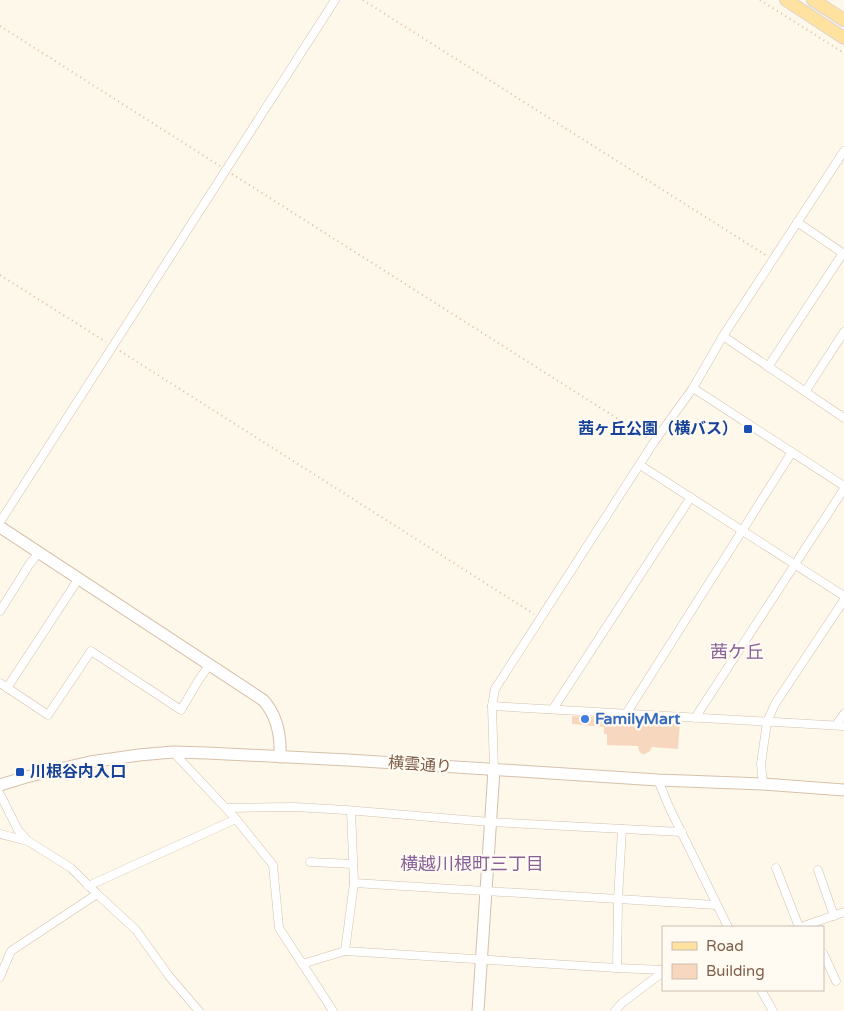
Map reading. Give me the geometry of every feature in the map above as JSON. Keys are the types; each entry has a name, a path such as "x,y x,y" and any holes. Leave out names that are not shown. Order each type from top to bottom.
{"main road":[{"path":"786,0 844,38"},
{"path":"812,0 844,20"},
{"path":"0,527 210,664 267,704 273,712 278,730 280,757"},
{"name":"横雲通り","path":"0,785 90,762 138,754 173,752 348,760 844,790"},
{"path":"478,1011 494,770"}],"street":[{"path":"0,522 335,0"},
{"path":"494,770 492,706 495,689 654,442 692,388 722,336 844,151"},
{"path":"768,367 843,253 797,222"},
{"path":"805,392 844,332"},
{"path":"722,336 844,418"},
{"path":"692,388 844,487 696,718"},
{"path":"626,714 792,452"},
{"path":"640,465 844,596"},
{"path":"553,709 690,497"},
{"path":"0,611 39,552"},
{"path":"7,688 79,578"},
{"path":"763,784 760,764 767,722 775,704 844,600"},
{"path":"0,683 48,716 91,651 181,710 210,664"},
{"path":"492,706 840,726 844,714"},
{"path":"173,752 227,808 273,865 278,928 333,1011"},
{"path":"658,780 669,807 727,926"},
{"path":"0,794 18,830 28,841 71,868 96,894 136,930 169,976 199,1011"},
{"path":"227,808 296,807 490,822 682,832"},
{"path":"345,951 354,883 350,811"},
{"path":"88,886 236,819"},
{"path":"617,968 622,829"},
{"path":"0,834 28,841"},
{"path":"310,862 352,864"},
{"path":"776,868 805,926"},
{"path":"818,870 834,916"},
{"path":"354,883 716,905"},
{"path":"0,977 11,951 96,894"},
{"path":"808,926 844,912"},
{"path":"302,964 345,951 662,971"},
{"path":"824,955 836,981"},
{"path":"615,1011 622,1003 662,972"},
{"path":"763,991 773,1011"}],"path":[{"path":"364,0 773,260"},
{"path":"760,0 844,54"},
{"path":"0,26 654,442"},
{"path":"0,275 541,618"}],"building":[{"path":"572,716 680,722 678,749 652,747 650,751 642,754 638,746 607,745 607,734 604,734 604,727 572,724"}],"place":[{"name":"茜ヶ丘公園（横バス）","path":"748,429"},
{"name":"FamilyMart","path":"585,719"},
{"name":"川根谷内入口","path":"20,772"}],"district":[{"name":"茜ケ丘","path":"737,652"},
{"name":"横越川根町三丁目","path":"472,864"}]}
